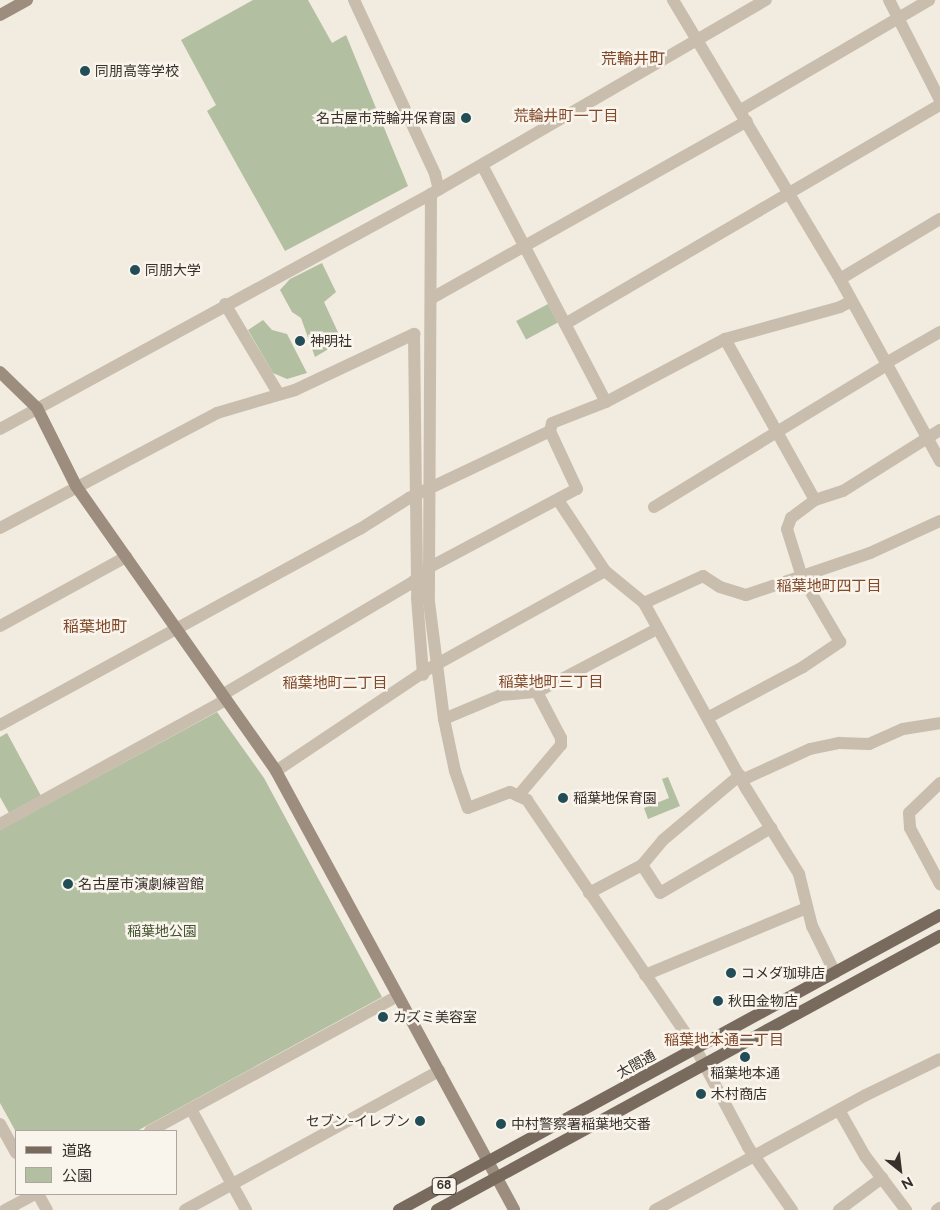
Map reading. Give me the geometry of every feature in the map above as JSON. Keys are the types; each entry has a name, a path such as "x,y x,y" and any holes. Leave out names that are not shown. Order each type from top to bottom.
{"main road":[{"name":"太閤通","path":"399,1210 940,915"},
{"name":"68","path":"437,1210 940,936"}],"street":[{"path":"0,15 28,0"},
{"path":"354,0 435,174 429,396 432,486 429,602 444,719 455,771 468,808 510,792 527,800 696,1049 755,1156 792,1210"},
{"path":"674,0 840,279 940,461"},
{"path":"0,429 226,304 435,192 766,0"},
{"path":"890,0 940,100"},
{"path":"432,298 526,247 744,116 898,17 929,0"},
{"path":"565,324 940,105"},
{"path":"482,165 606,402"},
{"path":"840,279 940,219"},
{"path":"0,824 224,698 418,579 430,567 577,489 550,431 552,423 606,402 725,339 840,307 852,301"},
{"path":"226,304 278,393"},
{"path":"654,507 940,332"},
{"path":"0,528 217,412 278,393 295,390 414,334 418,579 423,675"},
{"path":"725,339 815,500"},
{"path":"0,372 38,408 76,486 276,771 514,1210"},
{"path":"709,717 803,667 840,642 802,577 787,529 791,518 815,500 843,491 940,430"},
{"path":"0,725 360,528 418,493 550,431"},
{"path":"558,500 605,571 644,603 656,629 799,874 807,908 834,973"},
{"path":"644,603 703,576 720,587 746,595 870,552 940,521"},
{"path":"0,626 126,557"},
{"path":"276,771 436,665 605,571"},
{"path":"444,719 501,696 537,692 656,629"},
{"path":"518,796 561,745 561,738 537,692"},
{"path":"590,893 642,865 663,840 741,777 810,749 839,743 869,744 903,729 940,724"},
{"path":"940,783 909,812 910,828 940,884"},
{"path":"642,865 660,894 771,828"},
{"path":"645,975 807,908"},
{"path":"152,1130 398,996"},
{"path":"655,1210 839,1110 940,1059"},
{"path":"185,1210 439,1071"},
{"path":"190,1109 246,1210"},
{"path":"839,1110 865,1156 906,1210"},
{"path":"0,1124 15,1152"},
{"path":"839,1210 882,1178"},
{"path":"5,1210 35,1195"},
{"path":"38,1195 47,1210"}],"green space":[{"path":"253,0 308,0 332,43 346,35 408,186 285,251 207,111 216,105 181,40"},
{"path":"322,263 336,292 324,302 342,341 315,357 301,318 292,312 280,290 290,279"},
{"path":"548,304 558,323 526,339 516,321"},
{"path":"263,320 272,330 287,334 307,373 287,379 273,373 248,330"},
{"name":"稲葉地公園","path":"217,712 264,778 382,997 139,1130 15,1130 0,1103 0,830 14,822 0,797 0,737 7,733 46,805"},
{"path":"668,777 680,806 648,819 644,808 669,798 662,779"}],"place":[{"name":"同朋高等学校","path":"85,71"},
{"name":"名古屋市荒輪井保育園","path":"466,118"},
{"name":"同朋大学","path":"135,270"},
{"name":"神明社","path":"300,341"},
{"name":"稲葉地保育園","path":"563,798"},
{"name":"名古屋市演劇練習館","path":"68,884"},
{"name":"コメダ珈琲店","path":"731,973"},
{"name":"秋田金物店","path":"718,1001"},
{"name":"カズミ美容室","path":"383,1017"},
{"name":"稲葉地本通","path":"745,1057"},
{"name":"木村商店","path":"701,1094"},
{"name":"セブン-イレブン","path":"420,1121"},
{"name":"中村警察署稲葉地交番","path":"501,1124"}],"district":[{"name":"荒輪井町","path":"633,59"},
{"name":"荒輪井町一丁目","path":"566,117"},
{"name":"稲葉地町四丁目","path":"829,587"},
{"name":"稲葉地町","path":"95,627"},
{"name":"稲葉地町三丁目","path":"551,683"},
{"name":"稲葉地町二丁目","path":"335,684"},
{"name":"稲葉地本通二丁目","path":"724,1041"}]}
